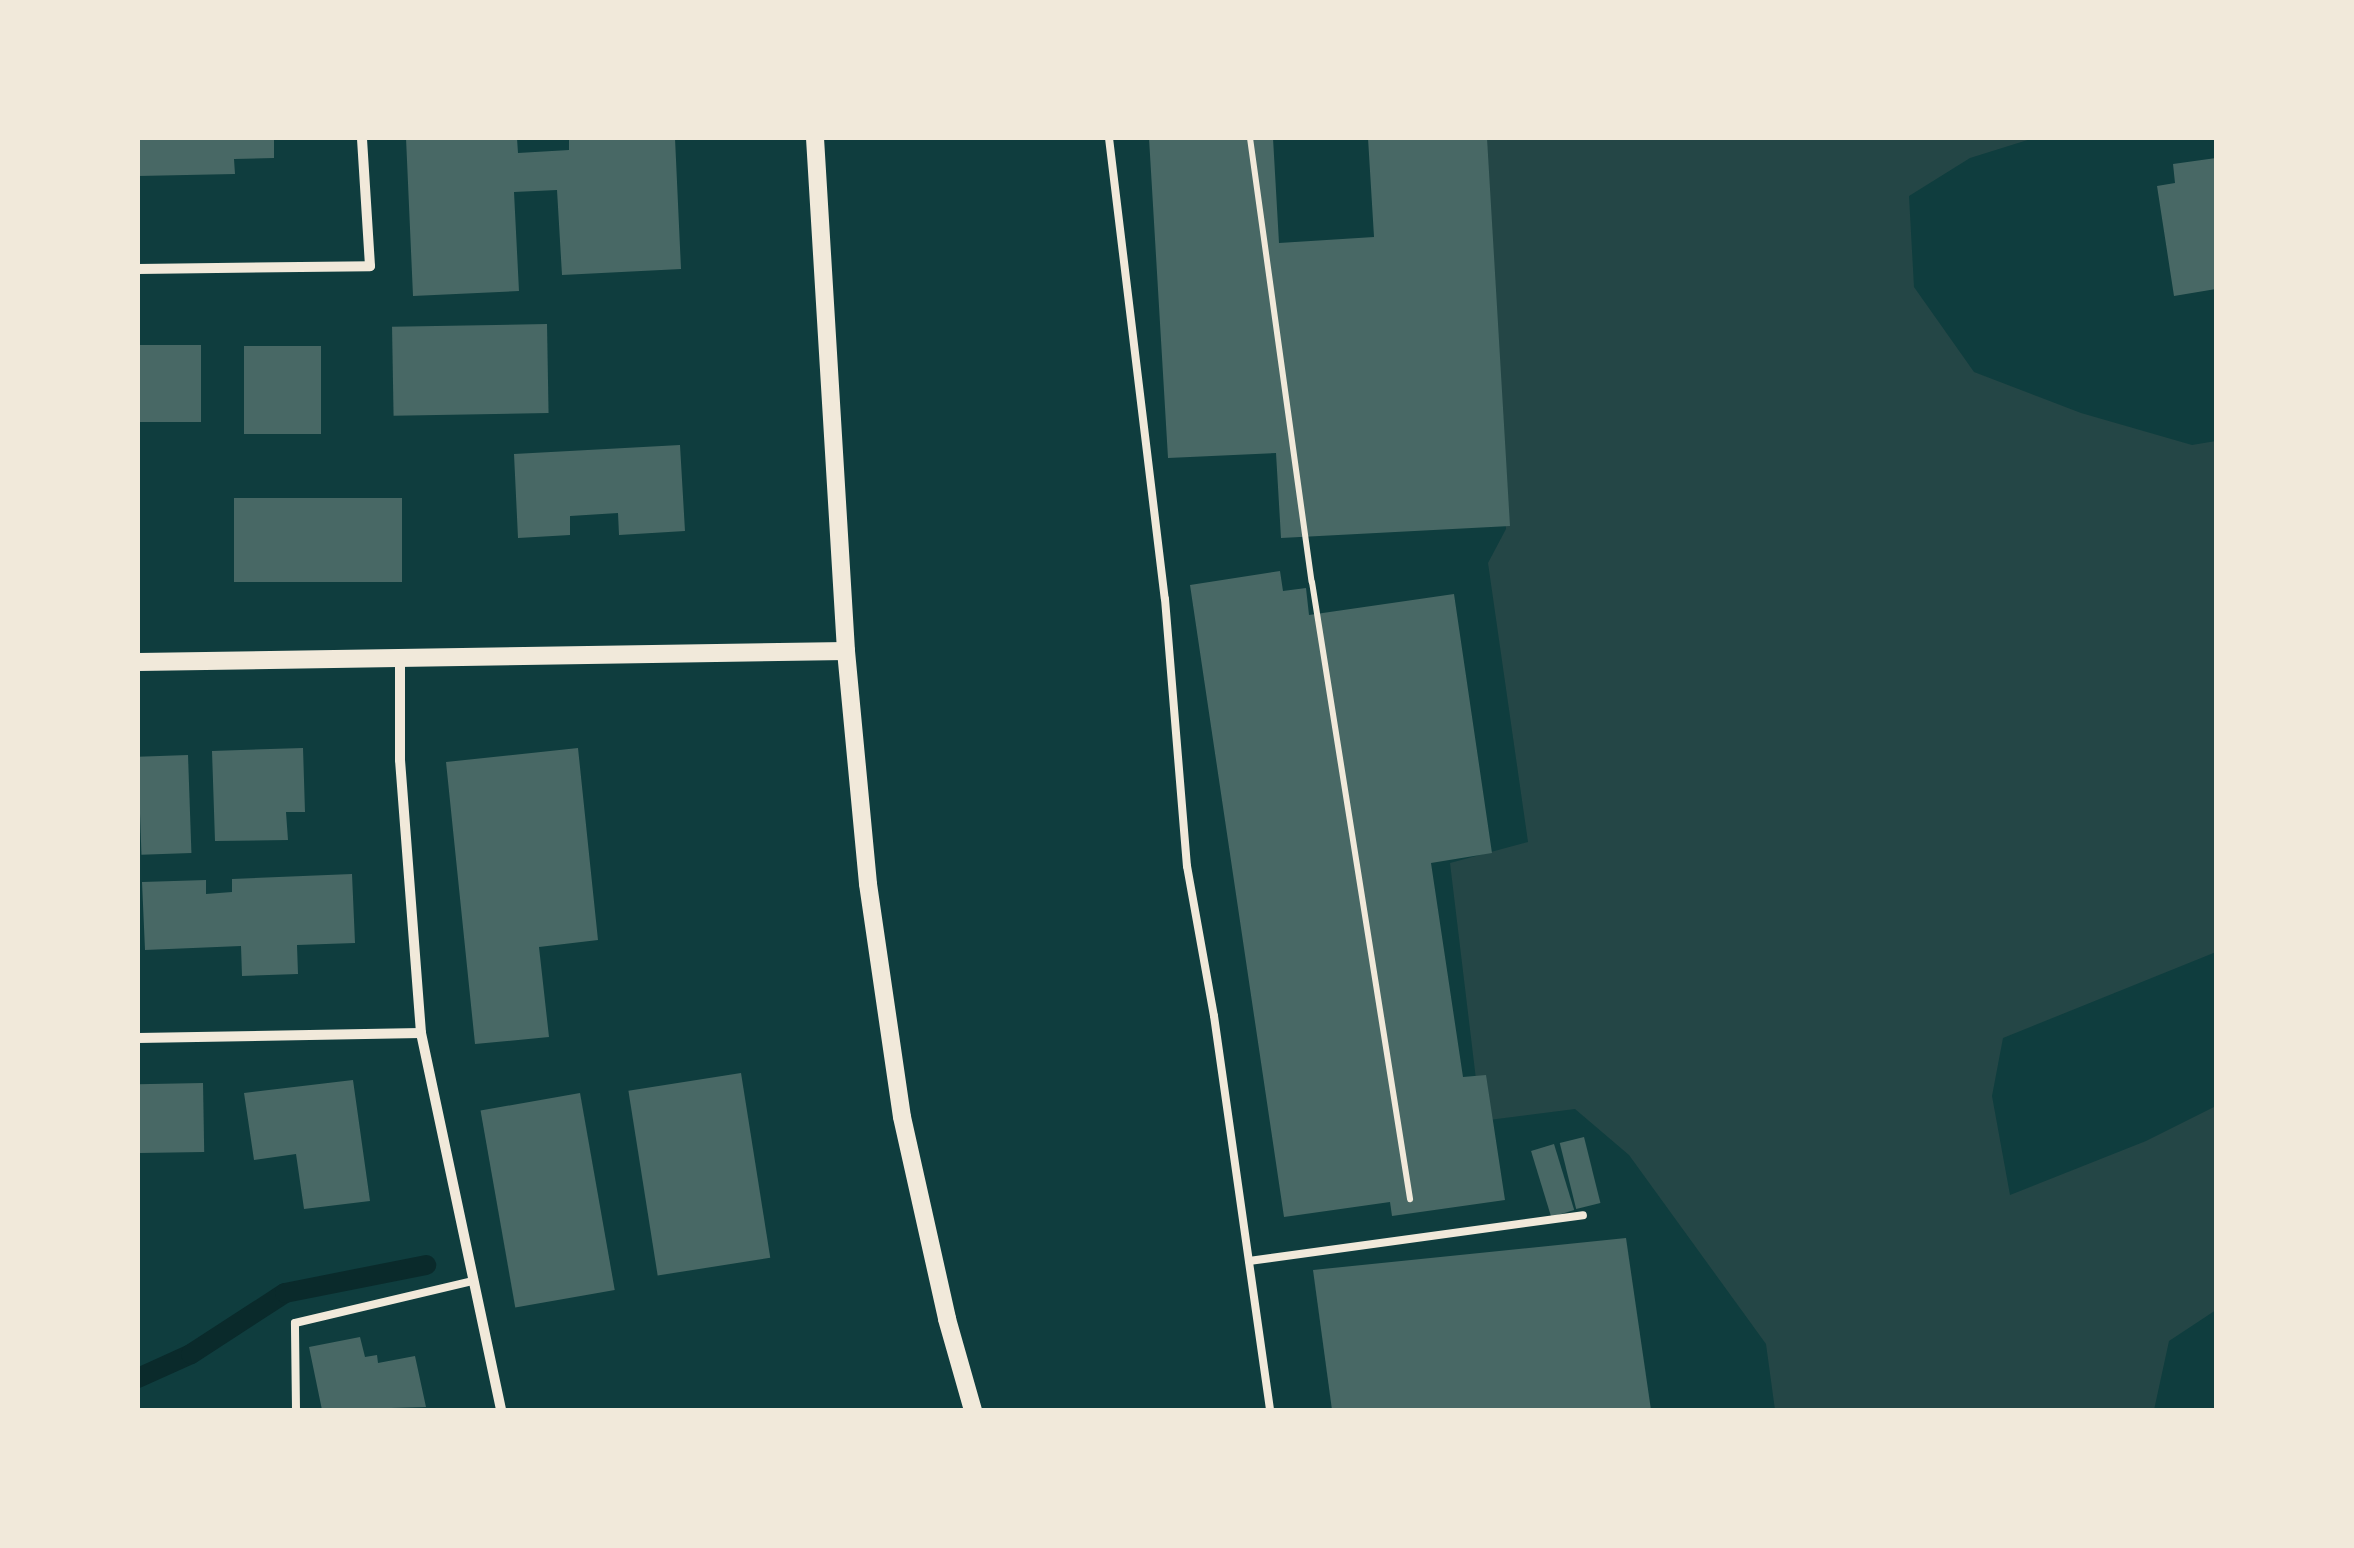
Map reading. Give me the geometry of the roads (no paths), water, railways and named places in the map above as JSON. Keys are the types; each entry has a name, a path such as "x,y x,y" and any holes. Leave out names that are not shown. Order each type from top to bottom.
{"street":[{"path":"138,269 370,266 362,138"},
{"path":"816,138 846,652 868,884 902,1117 947,1319 974,1410"},
{"path":"138,662 846,652"},
{"path":"400,659 400,760 421,1033 501,1410"},
{"path":"138,1038 421,1033"}],"lane":[{"path":"1109,138 1165,599 1188,866 1270,1410"},
{"path":"1249,1261 1582,1215"},
{"path":"296,1410 295,1323 472,1282"}],"waterway":[{"path":"138,1378 191,1354 285,1293 426,1265"}]}
